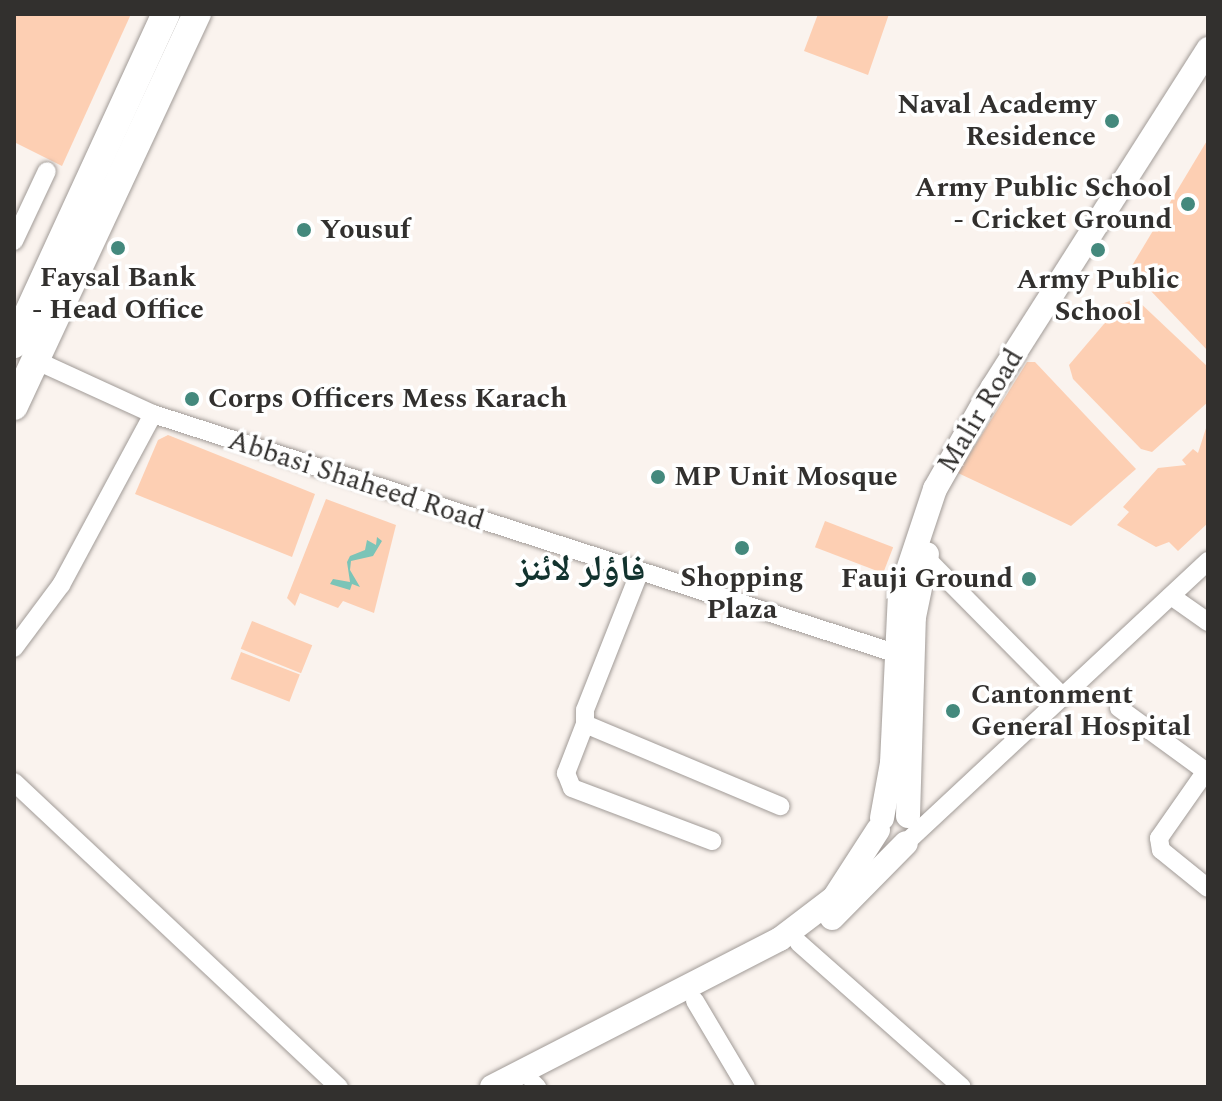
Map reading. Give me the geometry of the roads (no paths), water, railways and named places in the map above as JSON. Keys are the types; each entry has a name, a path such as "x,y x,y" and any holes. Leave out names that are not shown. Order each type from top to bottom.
{"highway":[{"path":"14,406 25,352 166,14"},
{"path":"25,352 197,14"}],"main road":[{"name":"Malir Road","path":"909,829 900,594 935,489 993,387 1208,49"},
{"name":"Malir Road","path":"880,824 893,750 903,656 926,558 975,448 1208,73"},
{"path":"492,1087 780,939 834,898 880,824 898,811 909,829 862,891 799,943 532,1086"}],"street":[{"path":"14,241 47,171"},
{"name":"Abbasi Shaheed Road","path":"25,352 153,414 903,656"},
{"path":"14,648 61,585 153,414"},
{"path":"926,558 1062,696"},
{"path":"909,829 943,811 1208,561"},
{"path":"640,571 585,710 585,724 566,773 572,788 712,841"},
{"path":"1171,596 1208,622"},
{"path":"1119,708 1207,772 1159,838 1161,850 1208,888"},
{"path":"585,724 780,806"},
{"path":"14,782 339,1087"},
{"path":"799,943 962,1087"},
{"path":"695,1001 746,1087"}],"water":[{"path":"377,537 382,541 373,556 351,561 350,570 360,587 352,584 350,590 330,584 333,579 350,582 347,562 350,556 365,550 367,540 376,545"}],"place":[{"name":"Naval Academy Residence","path":"1112,121"},
{"name":"Army Public School - Cricket Ground","path":"1188,204"},
{"name":"Yousuf","path":"304,230"},
{"name":"Faysal Bank - Head Office","path":"118,248"},
{"name":"Army Public School","path":"1098,250"},
{"name":"Corps Officers Mess Karach","path":"192,399"},
{"name":"MP Unit Mosque","path":"658,477"},
{"name":"Shopping Plaza","path":"742,548"},
{"name":"Fauji Ground","path":"1029,579"},
{"name":"Cantonment General Hospital","path":"953,711"}],"district":[{"name":"فاؤلر لائنز","path":"581,570"}]}
